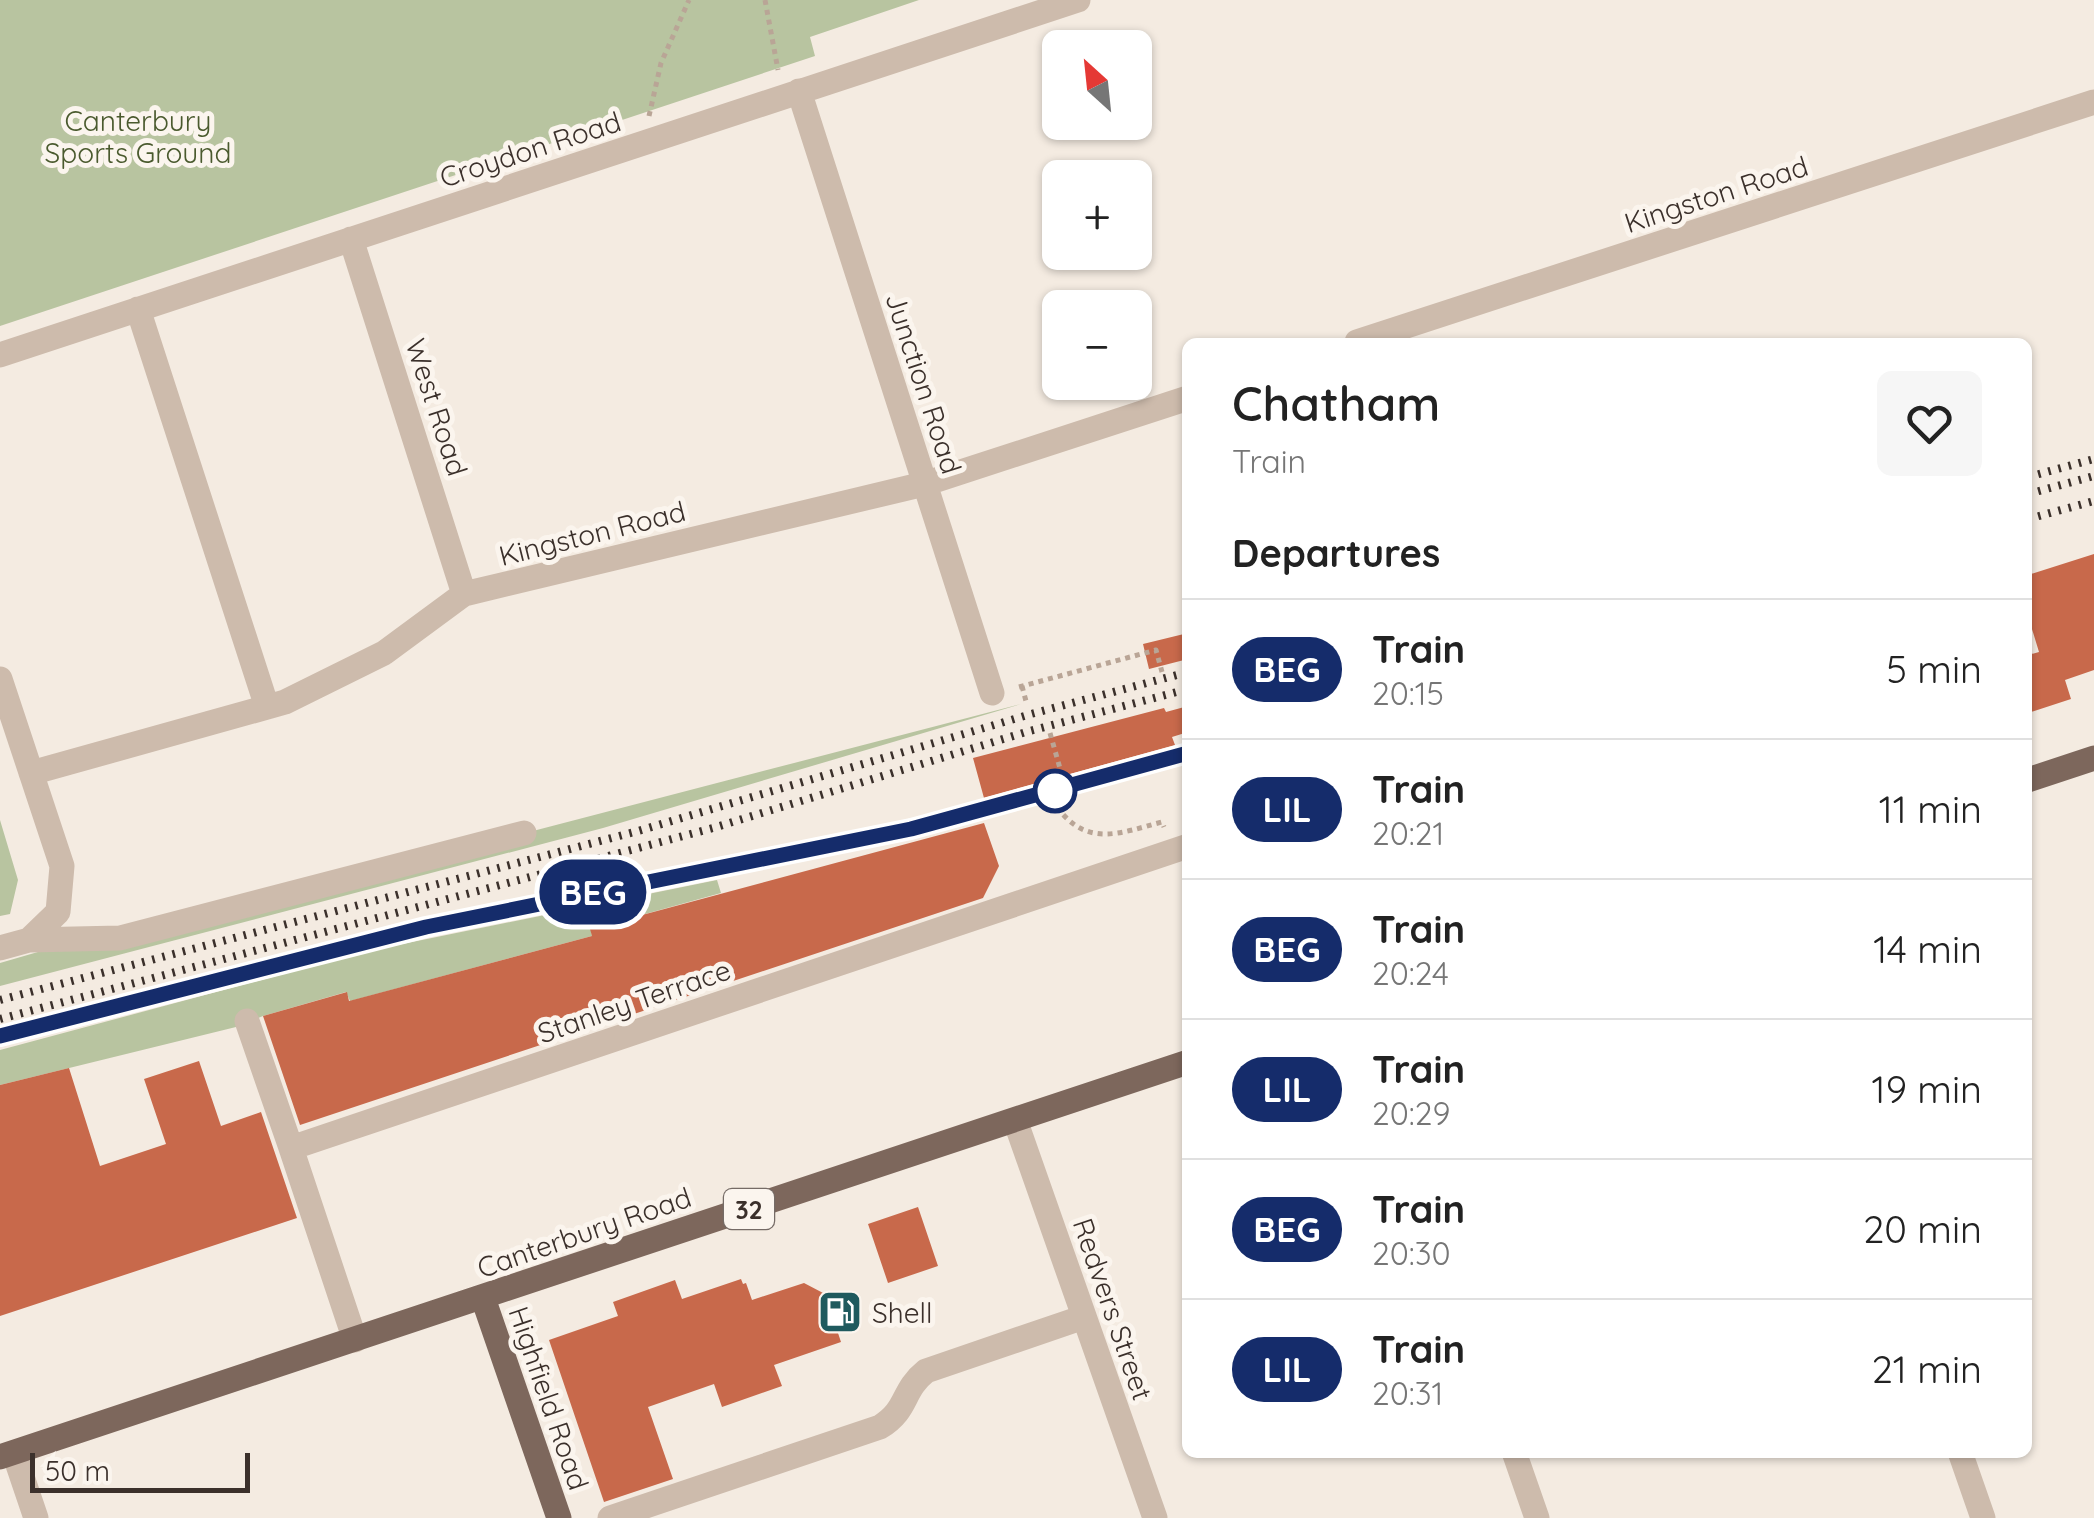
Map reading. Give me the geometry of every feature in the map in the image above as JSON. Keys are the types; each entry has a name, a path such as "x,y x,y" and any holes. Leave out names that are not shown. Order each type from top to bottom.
{"main road":[{"path":"2032,779 2094,758"},
{"name":"Canterbury Road","path":"7,1455 1182,1064"},
{"name":"Highfield Road","path":"482,1298 559,1518"}],"street":[{"name":"Croydon Road","path":"0,355 1078,0"},
{"name":"Junction Road","path":"799,92 992,693"},
{"name":"Kingston Road","path":"1369,338 2094,102"},
{"name":"West Road","path":"352,238 464,594"},
{"path":"138,309 267,707"},
{"name":"Kingston Road","path":"32,773 284,702 384,653 464,594 924,484 1182,400"},
{"path":"0,679 62,866 58,912 29,940"},
{"path":"0,948 29,940 120,938 524,833"},
{"name":"Stanley Terrace","path":"291,1148 1182,848"},
{"path":"247,1021 355,1340"},
{"name":"Redvers Street","path":"1015,1120 1155,1518"},
{"path":"610,1518 880,1427 896,1417 912,1382 926,1371 1084,1317"},
{"path":"7,1455 36,1518"},
{"path":"1516,1458 1537,1518"},
{"path":"1962,1458 1983,1518"}],"path":[{"path":"643,143 661,63 688,8 688,0"},
{"path":"765,0 776,68 799,92"},
{"path":"1027,705 1022,686 1156,650 1162,672"},
{"path":"1050,733 1063,778"},
{"path":"1058,807 1069,823 1100,834 1162,822"}],"green space":[{"name":"Canterbury Sports Ground","path":"0,0 919,0 810,37 815,56 0,326"},
{"path":"1021,704 603,828 0,986 0,963 117,929 121,938"},
{"path":"0,820 18,880 10,914 0,916"},
{"path":"717,880 721,893 591,929 592,936 350,1001 346,992 236,1027 0,1085 0,1050 373,950"}],"building":[{"path":"2094,554 2094,670 2065,680 2071,699 2032,712 2032,654 2039,652 2032,629 2032,574"},
{"path":"1182,634 1182,661 1149,669 1143,644"},
{"path":"1164,708 1166,712 1182,708 1182,734 1172,737 1175,745 984,798 973,758"},
{"path":"984,823 999,866 983,898 300,1125 263,1016 347,992 349,1001 592,936 590,929"},
{"path":"199,1061 221,1126 261,1112 297,1218 0,1316 0,1085 69,1068 100,1166 166,1144 144,1079"},
{"path":"918,1207 938,1266 888,1283 868,1224"},
{"path":"741,1279 752,1300 804,1283 825,1294 841,1342 774,1365 782,1386 722,1407 714,1384 648,1407 673,1479 604,1502 549,1340 618,1316 613,1302 675,1280 682,1299"}],"railway":[{"path":"2032,476 2094,459"},
{"path":"2032,493 2094,476"},
{"path":"2032,518 2094,501"},
{"path":"0,1000 638,831 1031,714 1182,674"},
{"path":"0,1019 713,828 1026,732 1182,691"},
{"path":"0,1036 398,933 911,829 1182,755"}],"train":[{"name":"BEG","path":"0,1036 334,948 509,908 911,829 1182,755"}],"place":[{"name":"Shell","path":"840,1312"}]}
